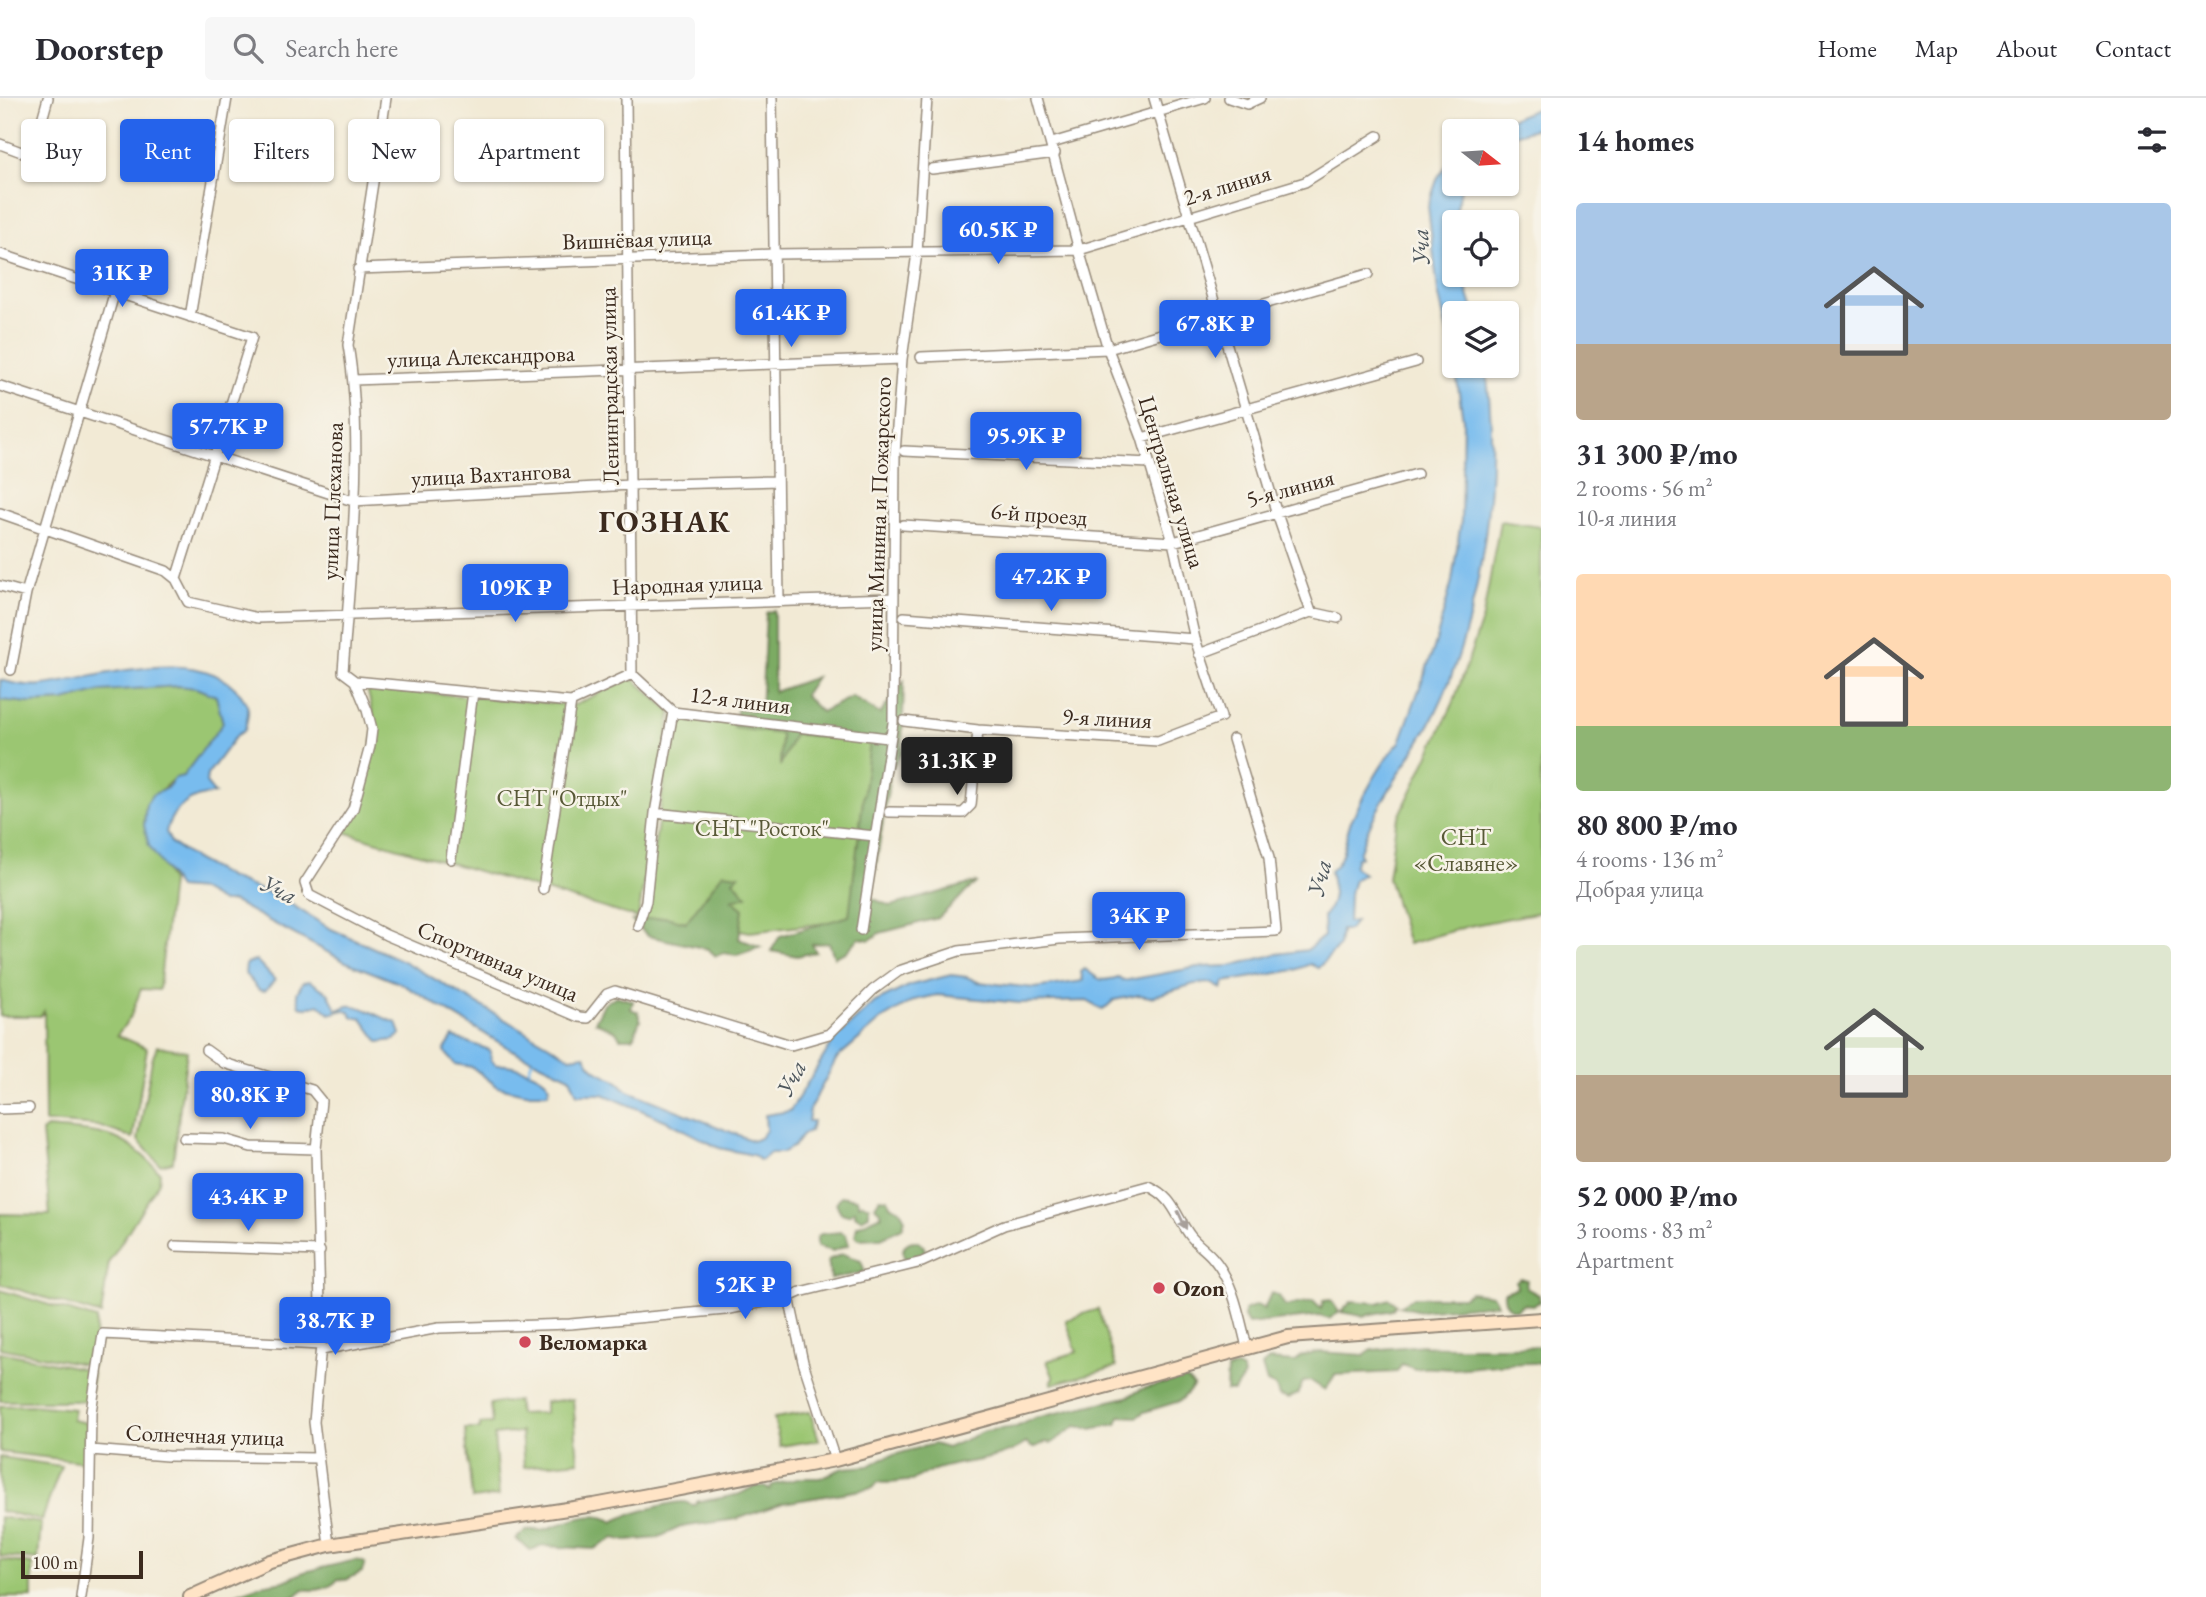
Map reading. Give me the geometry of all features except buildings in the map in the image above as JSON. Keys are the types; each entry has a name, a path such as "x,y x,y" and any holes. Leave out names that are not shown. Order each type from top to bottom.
{"main road":[{"path":"190,1597 270,1561 329,1545 606,1503 835,1460 1247,1347 1312,1334 1541,1319"}],"street":[{"path":"0,144 32,156 48,98"},
{"path":"190,317 227,98"},
{"name":"улица Плеханова","path":"305,883 353,809 372,729 355,681 343,672 354,501 354,380 348,345 386,98"},
{"name":"Ленинградская улица","path":"626,98 632,674"},
{"path":"772,98 779,601"},
{"name":"улица Минина и Пожарского","path":"861,930 888,738 893,723 895,453 902,359 917,253 927,98"},
{"name":"Центральная улица","path":"1038,98 1108,349 1142,438 1173,542 1199,654 1221,717"},
{"path":"1154,98 1276,511 1311,612"},
{"path":"1052,143 1205,98"},
{"path":"1228,98 1247,104 1259,98"},
{"name":"2-я линия","path":"917,253 1079,250 1305,182 1378,136"},
{"path":"932,169 1055,153"},
{"name":"Вишнёвая улица","path":"358,269 775,254 917,253"},
{"path":"0,254 252,337 176,579"},
{"path":"920,357 1108,349 1368,274"},
{"path":"11,670 26,593 115,291"},
{"name":"улица Александрова","path":"354,380 902,359"},
{"path":"1142,438 1245,407 1416,362"},
{"path":"0,386 81,411 214,458"},
{"path":"904,451 1149,463"},
{"name":"улица Вахтангова","path":"214,458 354,501 630,485 777,481"},
{"name":"5-я линия","path":"1173,542 1276,511 1418,474"},
{"path":"0,513 44,529"},
{"name":"6-й проезд","path":"904,525 1173,542"},
{"name":"Народная улица","path":"44,529 166,571 176,579 188,602 258,618 892,598"},
{"path":"0,586 26,593"},
{"path":"1199,654 1311,612 1338,618"},
{"path":"904,617 1195,639"},
{"path":"355,681 571,702 632,674"},
{"name":"12-я линия","path":"632,674 673,712 888,738"},
{"path":"451,859 473,692"},
{"path":"543,889 571,702"},
{"path":"638,926 646,901 655,813 673,712"},
{"name":"9-я линия","path":"904,721 978,730 1158,741 1221,717"},
{"path":"889,812 963,813 971,805 978,730"},
{"name":"Спортивная улица","path":"305,883 309,895 386,935 579,1017 588,1018 607,994 615,991 791,1045 836,1028 887,978 915,965 960,951 1059,939 1276,931 1269,858 1233,739"},
{"path":"655,813 875,836"},
{"path":"206,1050 224,1063 317,1093 321,1101 316,1149 321,1347 315,1390 317,1458 329,1545"},
{"path":"0,1109 29,1108"},
{"path":"184,1138 224,1139 251,1146 316,1149"},
{"path":"81,1597 89,1538 90,1412 103,1334 321,1347 439,1328 570,1324 700,1313 789,1297 807,1290 922,1262 1004,1225 1149,1186 1172,1202 1192,1238 1212,1258 1231,1288 1247,1347"},
{"path":"175,1246 320,1251"},
{"path":"789,1297 803,1362 835,1460"},
{"name":"Солнечная улица","path":"91,1450 167,1456 317,1458"}],"green space":[{"name":"СНТ «Славяне»","path":"1500,521 1541,527 1541,912 1469,926 1408,944 1388,878 1396,823 1453,704 1483,617"},
{"path":"774,610 774,692 816,677 804,695 821,712 852,697 880,714 904,681 902,752 891,770 871,898 891,906 977,882 938,918 880,933 870,940 859,938 846,952 834,957 829,943 812,944 816,952 797,956 771,951 780,936 849,916 870,741 794,734 780,766 781,734 734,728 737,710 761,711 766,613"},
{"name":"СНТ \"Отдых\"","path":"631,677 671,712 638,918 344,832 357,809 376,728 367,688 575,705"},
{"path":"179,686 196,688 216,696 223,723 183,776 171,781 146,804 144,826 171,882 159,990 141,989 130,1018 117,1035 147,1048 133,1138 98,1126 45,1122 44,1011 40,1016 0,1016 0,700 30,703 64,701 101,691"},
{"name":"СНТ \"Росток\"","path":"674,715 878,740 852,920 750,932 696,921 643,924"},
{"path":"723,873 739,875 733,880 747,896 732,900 743,909 739,939 761,947 737,955 723,953 716,956 708,949 648,936 632,921 666,917 686,922"},
{"path":"616,996 633,1001 631,1009 638,1012 640,1020 633,1038 620,1038 616,1031 595,1022 604,1004"},
{"path":"157,1046 187,1051 173,1162 160,1165 138,1140 152,1060"},
{"path":"47,1128 110,1136 134,1149 160,1173 159,1182 109,1262 101,1315 0,1284 0,1214 50,1215 42,1132"},
{"path":"841,1196 857,1199 859,1205 863,1203 869,1206 869,1215 861,1219 855,1215 855,1211 848,1215 841,1213 836,1203"},
{"path":"880,1198 888,1199 890,1205 900,1210 905,1219 902,1228 881,1238 859,1239 855,1236 857,1226 882,1215 875,1206"},
{"path":"841,1232 846,1235 849,1245 833,1251 817,1247 817,1237 821,1234"},
{"path":"914,1241 924,1248 925,1252 918,1262 914,1263 904,1256 903,1252 910,1242"},
{"path":"843,1254 861,1261 865,1272 831,1279 828,1260"},
{"path":"1521,1278 1527,1280 1526,1288 1539,1295 1540,1302 1533,1305 1522,1304 1517,1310 1507,1304 1504,1292 1517,1288 1516,1281"},
{"path":"0,1290 96,1319 93,1366 0,1348"},
{"path":"1470,1292 1492,1295 1497,1304 1421,1311 1399,1306 1414,1297 1463,1297"},
{"path":"1271,1293 1279,1296 1285,1306 1313,1301 1321,1309 1323,1301 1331,1300 1339,1312 1329,1319 1319,1316 1248,1324 1244,1310 1257,1305 1264,1309"},
{"path":"1389,1299 1396,1304 1392,1310 1362,1316 1341,1312 1352,1301 1378,1303"},
{"path":"1098,1309 1116,1367 1052,1384 1051,1380 1054,1379 1047,1361 1077,1352 1066,1320"},
{"path":"1423,1345 1541,1346 1541,1363 1453,1369 1415,1369 1402,1364 1397,1372 1335,1375 1325,1390 1311,1381 1303,1382 1298,1393 1289,1399 1279,1396 1276,1387 1267,1383 1262,1366 1269,1360 1295,1362 1301,1356 1320,1352 1365,1355 1372,1350"},
{"path":"0,1352 90,1370 93,1373 88,1401 0,1401"},
{"path":"1237,1367 1242,1370 1244,1376 1234,1391 1226,1391 1227,1370"},
{"path":"1185,1378 1194,1386 1180,1401 1144,1412 1137,1417 1120,1416 1117,1424 1091,1429 1076,1426 1052,1443 1046,1442 1033,1448 1026,1443 999,1456 939,1468 912,1481 878,1482 873,1488 783,1503 737,1519 681,1527 657,1538 626,1541 614,1538 594,1549 543,1546 530,1550 516,1539 526,1530 542,1530 578,1518 596,1516 613,1522 637,1512 670,1504 684,1502 695,1505 698,1501 736,1495 755,1486 770,1490 772,1485 801,1478 820,1478 843,1468 869,1466 883,1458 934,1444 947,1448 985,1431 1016,1427 1035,1418 1127,1397 1142,1389"},
{"path":"573,1399 578,1461 524,1467 521,1432 494,1435 499,1496 472,1499 465,1429 480,1429 480,1424 492,1423 490,1404 517,1401 519,1414 545,1413 545,1402"},
{"path":"31,1405 74,1409 72,1420 88,1423 86,1462 0,1452 0,1406"},
{"path":"810,1412 819,1440 780,1446 774,1418"},
{"path":"0,1457 61,1466 42,1520 0,1511"},
{"path":"0,1517 41,1523 38,1560 0,1556"},
{"path":"0,1560 32,1564 32,1597 0,1597"},
{"path":"356,1560 365,1563 362,1572 346,1580 338,1579 323,1588 304,1589 294,1597 228,1597 260,1585 284,1581 304,1572"}],"water":[{"path":"1541,107 1541,127 1519,133 1519,119 1511,119"},
{"path":"1442,172 1442,196 1459,196 1457,210 1442,210 1442,287 1466,287 1470,301 1442,301 1442,310 1428,206"},
{"path":"1457,378 1486,378 1491,450 1489,496 1476,590 1465,635 1435,714 1383,800 1366,835 1359,854 1361,857 1357,858 1354,867 1364,874 1354,880 1349,896 1348,922 1355,921 1349,930 1341,930 1339,946 1318,968 1310,964 1295,970 1224,982 1222,989 1211,983 1194,984 1151,997 1139,995 1114,1000 1103,1010 1087,1001 1020,1003 937,995 915,1000 881,1020 837,1058 810,1108 808,1121 813,1121 810,1131 803,1134 794,1146 782,1153 770,1153 761,1161 753,1155 719,1148 667,1121 603,1094 577,1094 570,1077 512,1050 402,984 346,962 234,902 222,902 201,890 178,888 149,846 144,826 146,804 152,795 167,788 175,778 183,776 223,723 216,696 196,688 179,686 101,691 64,701 30,703 0,700 0,680 36,685 119,671 175,667 201,670 223,679 241,695 247,705 245,730 236,736 207,775 206,783 215,794 191,800 173,816 166,832 171,843 230,878 281,898 329,928 403,961 570,1057 585,1055 594,1068 616,1080 626,1090 753,1141 760,1138 766,1130 765,1115 790,1111 834,1040 875,1002 911,985 951,975 978,982 1035,988 1083,981 1081,972 1085,969 1099,979 1119,977 1123,981 1198,967 1230,966 1277,954 1307,950 1324,936 1323,917 1333,895 1330,871 1339,861 1351,821 1367,790 1400,742 1434,648 1452,581 1461,521 1463,420"},
{"path":"256,960 275,980 265,991 259,990 245,974 246,964"},
{"path":"310,981 328,993 337,1010 348,1006 365,1009 397,1023 401,1034 394,1040 379,1042 362,1019 352,1017 350,1012 344,1010 330,1014 319,1004 306,1008 300,1006 297,993 303,982"},
{"path":"453,1037 490,1050 491,1060 496,1065 518,1067 540,1077 549,1085 548,1093 525,1093 498,1087 472,1067 455,1064 444,1051"}],"waterway":[{"path":"529,1070 532,1061"}],"place":[{"name":"Ozon","path":"1159,1288"},
{"name":"Веломарка","path":"525,1342"}],"district":[{"name":"ГОЗНАК","path":"665,521"}],"water label":[{"name":"Уча","path":"1420,247"},
{"name":"Уча","path":"1319,878"},
{"name":"Уча","path":"279,889"},
{"name":"Уча","path":"791,1078"}]}
